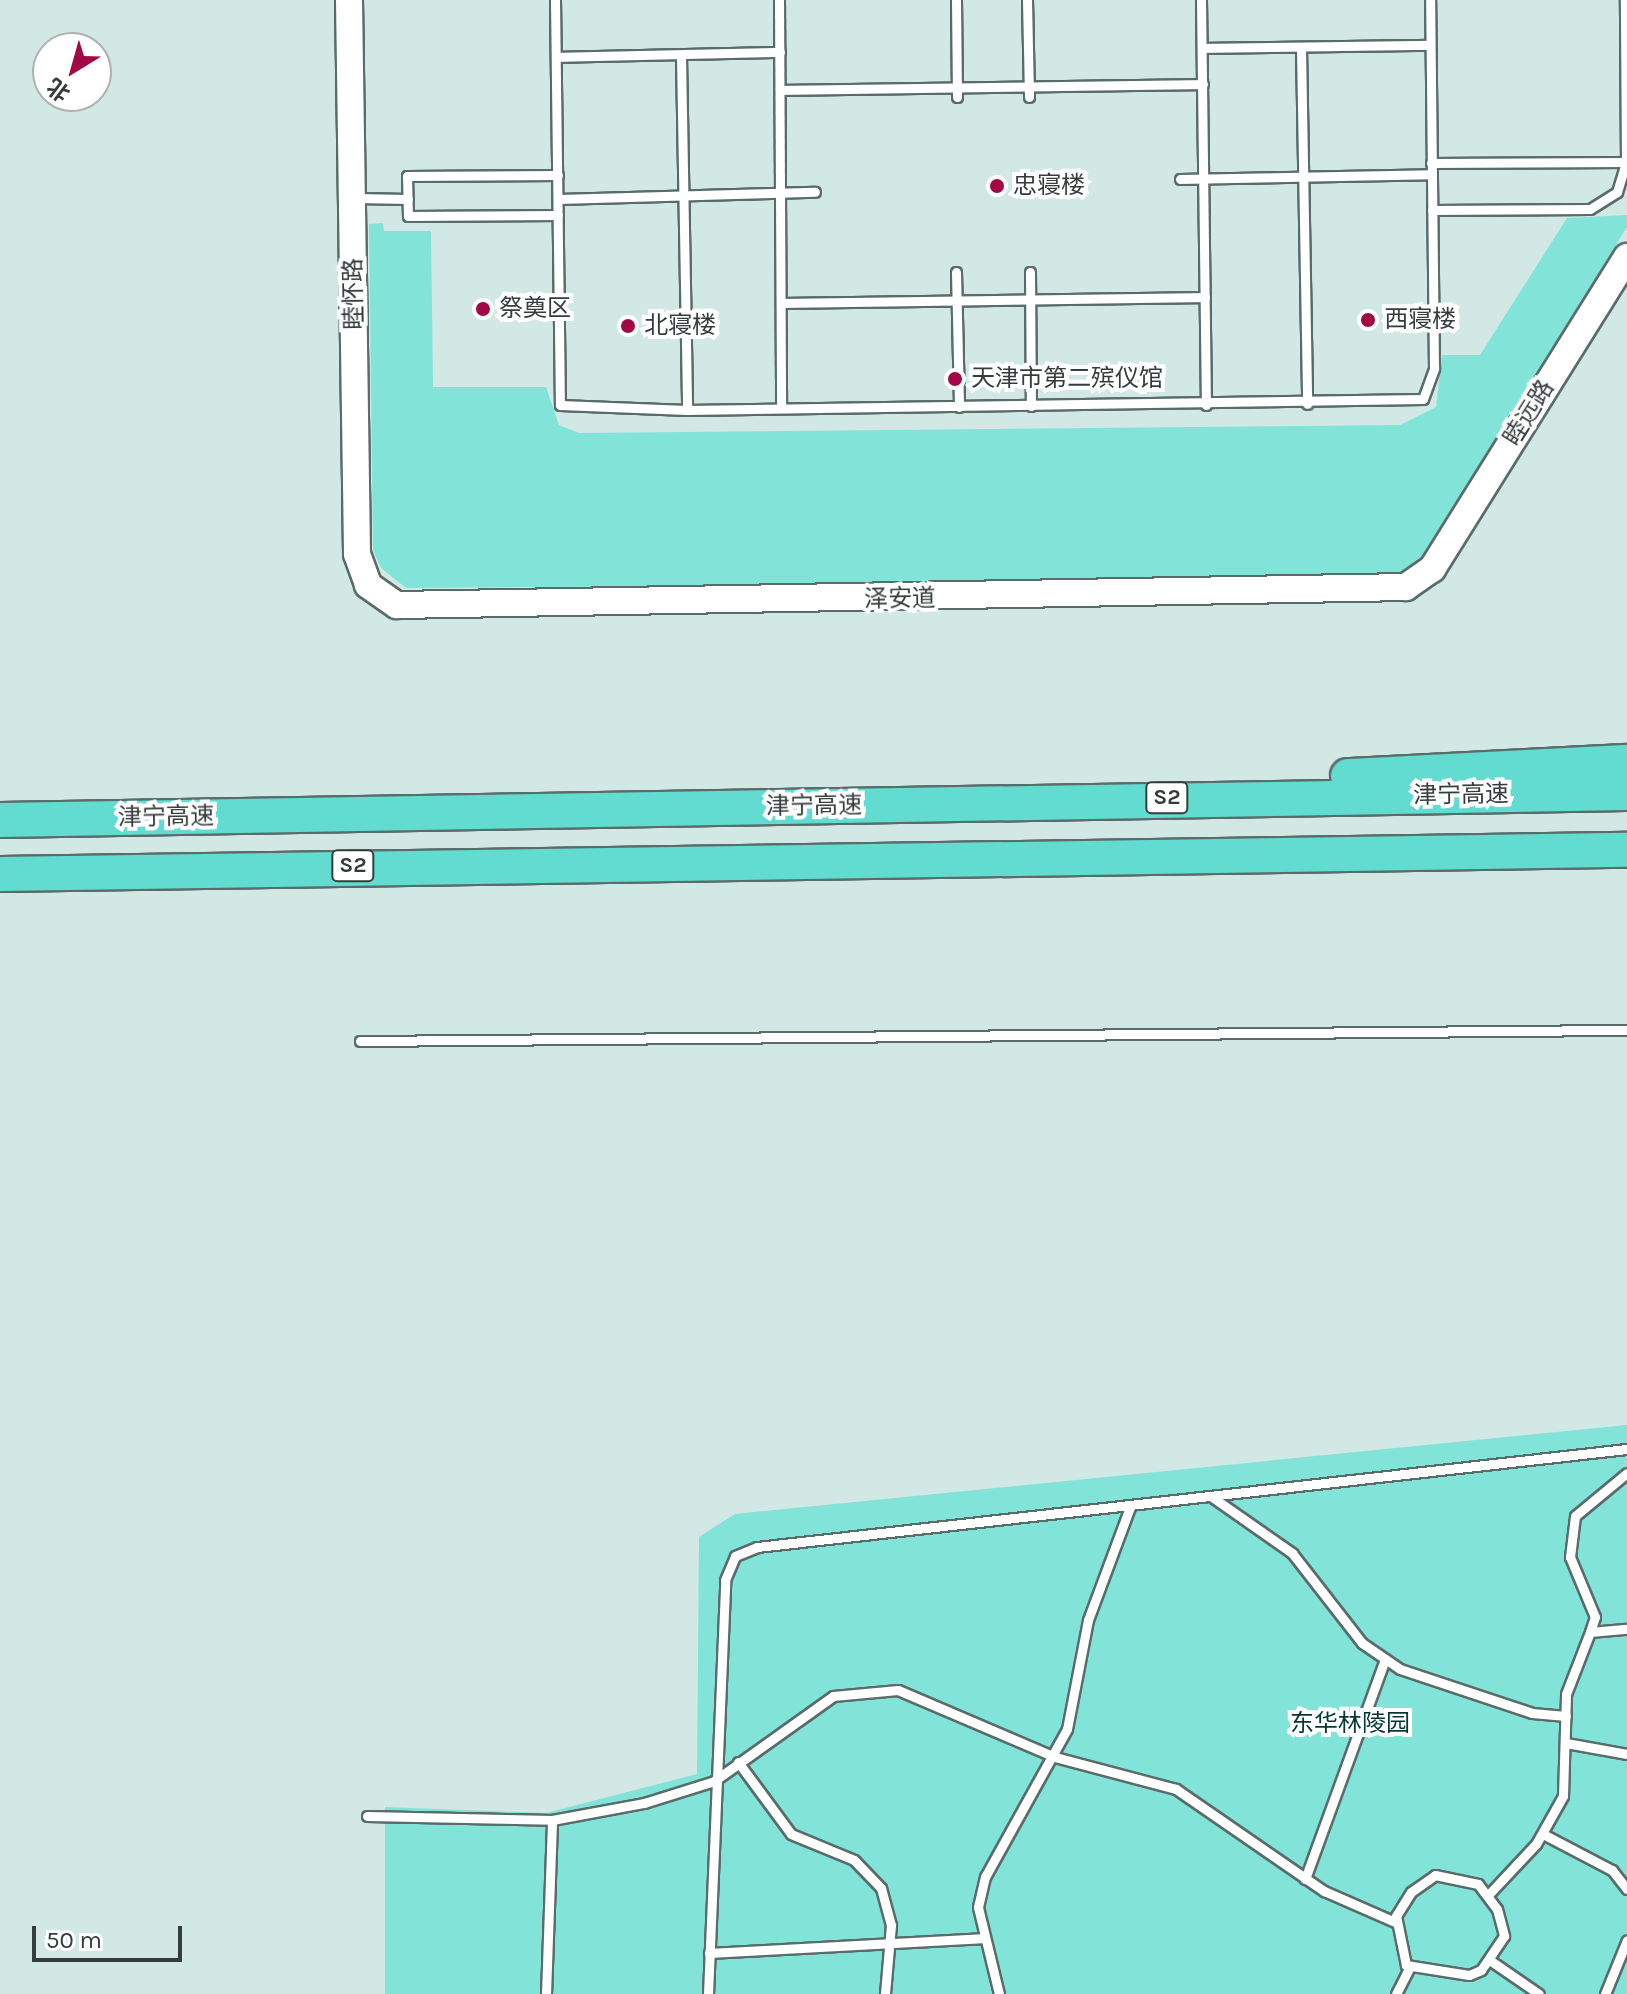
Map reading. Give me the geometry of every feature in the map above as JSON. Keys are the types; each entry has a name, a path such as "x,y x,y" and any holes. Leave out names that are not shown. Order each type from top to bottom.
{"highway":[{"path":"1183,797 1381,772 1627,762"},
{"name":"津宁高速","path":"0,820 707,809 1183,797 1627,793"},
{"name":"S2","path":"0,874 707,858 1343,855 1627,850"},
{"path":"1343,855 1627,865"}],"street":[{"name":"睦怀路","path":"349,0 357,554 368,585"},
{"name":"睦远路","path":"1432,569 1627,257"},
{"name":"泽安道","path":"368,585 397,605 934,598 1379,591 1406,587 1432,569"}],"lane":[{"path":"555,0 560,405 687,410 1412,403 1430,391 1430,0"},
{"path":"779,0 784,303 781,408"},
{"path":"956,0 957,92"},
{"path":"1027,0 1029,91"},
{"path":"1201,0 1206,405"},
{"path":"1432,210 1590,209 1625,185 1625,0"},
{"path":"1202,48 1430,45"},
{"path":"1301,48 1307,404"},
{"path":"556,57 780,52"},
{"path":"681,56 687,410"},
{"path":"780,90 1029,91 1203,84"},
{"path":"1180,179 1301,179 1432,169 1626,162"},
{"path":"558,175 407,176 408,216 558,215"},
{"path":"558,199 815,192"},
{"path":"353,198 408,199"},
{"path":"956,272 959,407"},
{"path":"1030,272 1031,406"},
{"path":"784,303 1205,297"},
{"path":"360,1041 1627,1030"},
{"path":"708,1994 714,1781 725,1580 735,1556 757,1547 1627,1449"},
{"path":"1603,1626 1574,1577 1570,1536 1584,1504 1627,1473"},
{"path":"1211,1497 1292,1553 1346,1625 1385,1659 1442,1687 1566,1716"},
{"path":"999,1994 982,1938 978,1907 997,1847 1055,1757 1088,1620 1130,1507"},
{"path":"1489,1894 1543,1834 1563,1796 1571,1672 1595,1617"},
{"path":"1590,1632 1603,1626 1627,1629"},
{"path":"1305,1879 1385,1659"},
{"path":"367,1816 552,1820 714,1781 813,1706 875,1690 933,1701 1055,1757 1176,1789 1305,1879 1395,1922"},
{"path":"1566,1743 1627,1754"},
{"path":"738,1762 791,1834 870,1874 888,1905 891,1944 885,1994"},
{"path":"546,1994 552,1820"},
{"path":"1543,1834 1612,1870 1627,1889"},
{"path":"1396,1994 1409,1968 1395,1922 1411,1892 1435,1875 1465,1878 1489,1894 1504,1936 1491,1961 1469,1975 1409,1968"},
{"path":"709,1953 982,1938"},
{"path":"1605,1994 1627,1940"},
{"path":"1491,1961 1539,1994"}],"green space":[{"path":"1627,215 1627,227 1423,556 1403,574 1379,581 406,588 381,568 373,550 369,224 383,223 384,231 431,231 433,387 546,387 559,425 579,433 1400,425 1436,407 1442,355 1480,355 1567,218"},
{"name":"东华林陵园","path":"1627,1425 1627,1994 385,1994 385,1807 546,1813 697,1774 699,1537 735,1514"}],"place":[{"name":"忠寝楼","path":"997,186"},
{"name":"祭奠区","path":"483,309"},
{"name":"西寝楼","path":"1368,320"},
{"name":"北寝楼","path":"628,326"},
{"name":"天津市第二殡仪馆","path":"955,379"}]}
